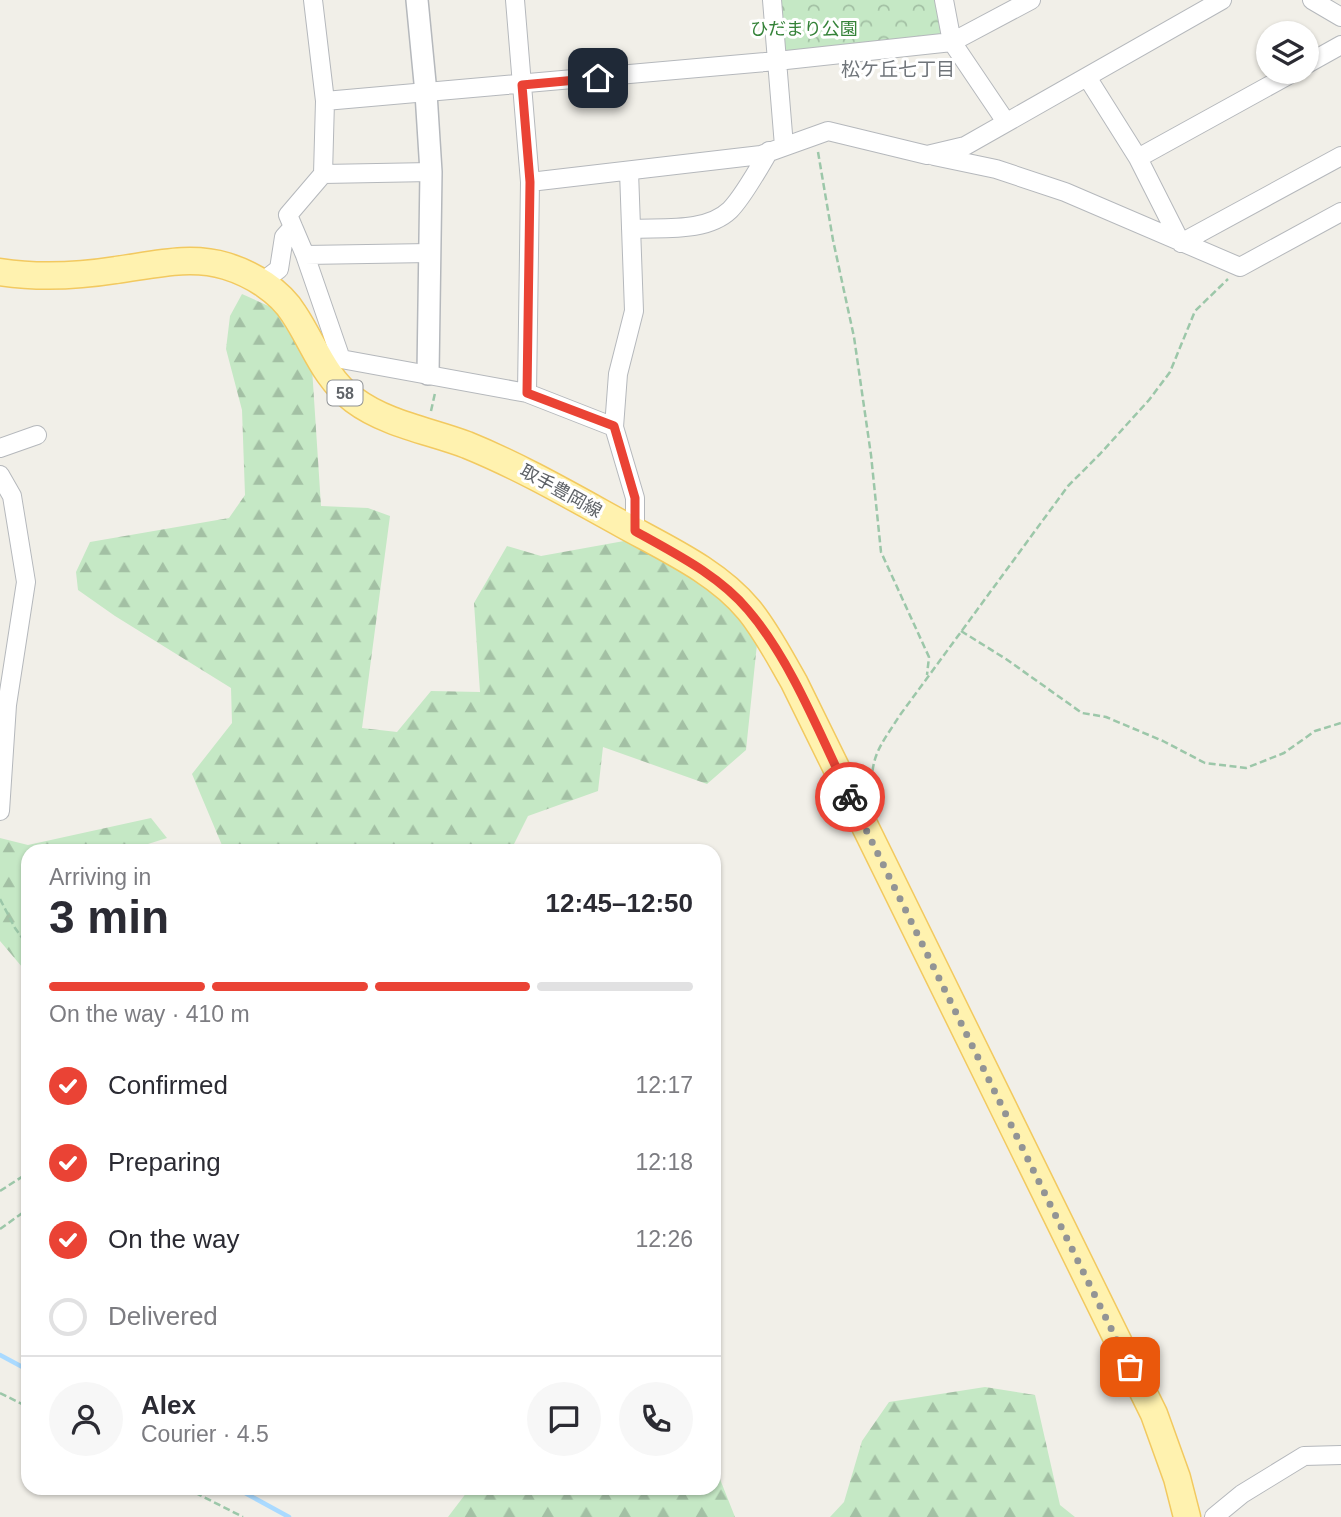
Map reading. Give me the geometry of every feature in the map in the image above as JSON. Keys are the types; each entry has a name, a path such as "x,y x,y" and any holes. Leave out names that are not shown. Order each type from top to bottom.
{"main road":[{"name":"取手豊岡線","path":"0,272 78,275 185,261 225,266 262,282 293,311 324,369 354,400 390,419 511,463 699,568 748,609 794,682 1154,1413 1177,1478 1187,1517"}],"street":[{"path":"313,0 325,102 323,174 288,215 305,255 341,359 527,393 614,426"},
{"path":"416,0 431,172 430,253 434,375"},
{"path":"515,0 530,182 527,393"},
{"path":"631,229 698,225 713,221 731,210 776,148 777,61 772,0"},
{"path":"944,0 952,42 1006,122"},
{"path":"325,102 777,61 952,42 1031,0"},
{"path":"928,155 965,146 1222,0"},
{"path":"1312,0 1341,17"},
{"path":"1319,58 1341,46"},
{"path":"1087,77 1138,158 1181,243"},
{"path":"1138,158 1272,84"},
{"path":"530,182 761,155 828,131 996,169 1042,184 1240,267 1341,212"},
{"path":"1181,243 1341,156"},
{"path":"629,171 634,311 618,374 614,426 635,498 635,531"},
{"path":"323,174 431,172"},
{"path":"262,282 279,269 285,237 293,227"},
{"path":"305,255 430,253"},
{"path":"0,448 37,435"},
{"path":"0,475 12,496 26,582 7,705 0,811"},
{"path":"1214,1517 1242,1494 1304,1456 1341,1455"}],"path":[{"path":"816,135 833,240 854,337 881,552 929,657 927,677"},
{"path":"873,800 871,772 875,753 927,677 1068,486 1149,400 1170,372 1195,311 1240,267"},
{"path":"429,420 434,375"},
{"path":"961,631 1082,713 1106,717 1129,726 1205,763 1246,768 1284,753 1315,731 1341,723"},
{"path":"0,899 21,936"},
{"path":"0,1191 21,1178"},
{"path":"0,1229 21,1214"},
{"path":"0,1393 21,1404"},
{"path":"200,1495 243,1517"}],"green space":[{"name":"ひだまり公園","path":"772,0 944,0 952,42 777,61"},
{"path":"242,294 273,308 312,368 321,506 368,508 390,516 362,728 397,732 431,691 480,692 474,603 507,546 541,556 624,541 673,562 745,617 757,644 746,750 707,784 603,747 598,791 528,816 514,844 221,844 192,774 232,723 231,688 78,590 76,572 90,542 229,518 245,495 242,410 226,349 230,316"},
{"path":"151,818 167,838 148,844 33,844"},
{"path":"0,838 24,844 21,844 21,966 0,941"},
{"path":"985,1387 1035,1395 1060,1505 1075,1517 830,1517 844,1502 862,1441 889,1402"},
{"path":"721,1482 735,1517 448,1517 465,1495 721,1495"}],"waterway":[{"path":"0,1355 21,1366"},
{"path":"249,1495 289,1517"}],"way so far":[{"path":"850,797 1130,1367"}],"district":[{"name":"松ケ丘七丁目","path":"898,69"}],"route":[{"path":"598,78 522,85 530,182 527,393 614,426 635,498 635,531 708,574 748,609 794,682 850,797"}]}
